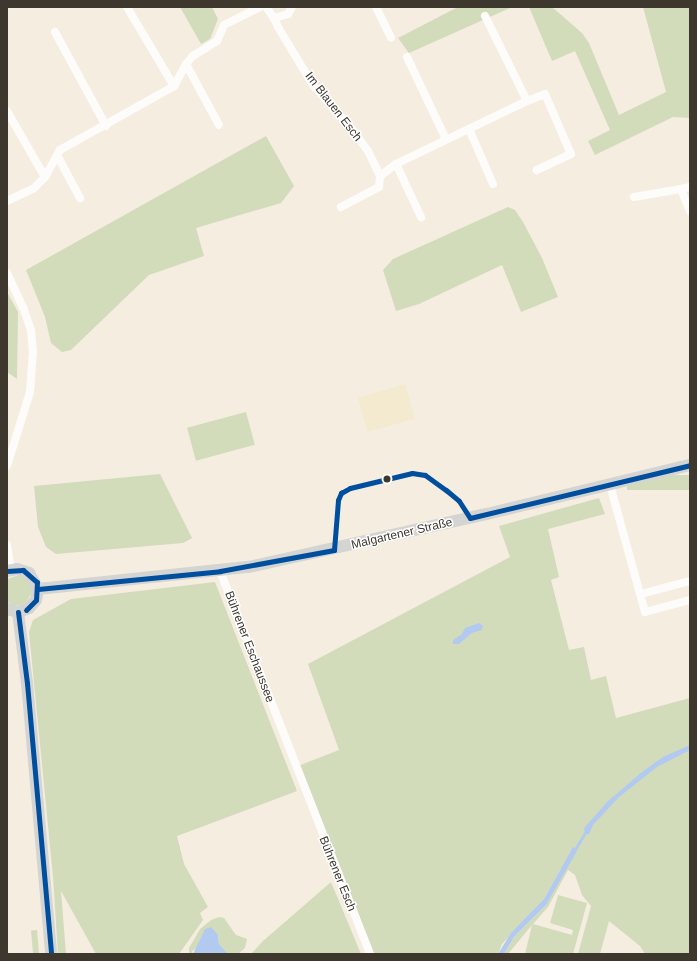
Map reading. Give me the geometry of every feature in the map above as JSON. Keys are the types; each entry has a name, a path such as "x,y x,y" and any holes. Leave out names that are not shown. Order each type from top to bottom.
{"street":[{"path":"127,7 174,86"},
{"path":"7,201 33,189 45,177 58,157 60,150 106,126 174,86 186,64 193,56 217,41 224,25 260,7"},
{"name":"Im Blauen Esch","path":"266,7 274,18 313,86 352,129 368,151 380,176"},
{"path":"274,18 288,14 292,7"},
{"path":"376,7 391,38"},
{"path":"484,16 527,100"},
{"path":"55,32 106,126"},
{"path":"407,57 446,139"},
{"path":"186,64 219,125"},
{"path":"341,207 379,187 380,176 396,164 527,100 545,94 571,154 536,170"},
{"path":"7,111 45,177"},
{"path":"468,129 493,184"},
{"path":"58,157 80,198"},
{"path":"396,164 421,217"},
{"path":"634,197 690,187"},
{"path":"681,188 690,210"},
{"path":"7,273 23,307 31,330 33,351 30,392 7,466"},
{"name":"Malgartener Straße","path":"38,589 220,571 334,550 690,465"},
{"path":"610,485 645,612 690,600"},
{"path":"7,546 9,570 29,573 38,589 33,604 13,611 28,684 51,954"},
{"name":"Bührener Eschaussee","path":"220,571 305,794"},
{"path":"641,594 690,581"},
{"name":"Bührener Esch","path":"305,794 370,954"}],"green space":[{"path":"180,7 212,7 218,19 210,39 201,44"},
{"path":"458,7 512,7 409,53 398,38"},
{"path":"529,7 552,7 582,33 589,43 619,115 666,92 643,7 690,7 690,118 673,117 595,155 588,141 610,130 575,51 552,61"},
{"path":"266,136 294,186 281,203 196,228 204,256 149,275 71,350 62,352 51,343 45,317 26,270"},
{"path":"508,207 515,210 523,222 542,258 558,297 521,312 502,265 419,304 396,311 383,270 393,259"},
{"path":"7,292 18,312 17,379 7,372"},
{"path":"246,412 255,445 196,461 187,428"},
{"path":"160,474 192,538 183,543 56,554 46,547 38,527 34,486"},
{"path":"627,475 690,475 690,490 627,490"},
{"path":"599,498 605,514 548,529 559,577 551,580 569,650 584,647 591,680 606,676 616,718 690,698 690,954 645,954 640,946 609,921 600,954 578,954 591,906 582,895 575,875 568,870 548,907 533,924 572,935 573,930 550,923 558,895 587,903 573,954 525,954 532,925 508,954 504,954 514,937 546,905 562,867 544,899 502,944 498,954 374,954 298,766 339,750 308,664 510,557 499,526"},
{"path":"19,575 24,577 32,586 32,592 26,603 15,606 7,602 7,579"},
{"path":"215,582 297,791 177,836 184,864 208,907 200,913 203,920 179,954 96,954 61,891 66,954 58,954 53,877 29,632 33,620 71,599"},
{"path":"331,882 361,954 251,954 263,941"},
{"path":"219,917 224,918 236,935 247,939 245,948 238,954 228,954 219,944 218,935 192,951 193,954 189,954 189,948 200,929 211,920"},
{"path":"37,930 39,954 33,954 31,931"}],"sand":[{"path":"405,384 415,419 368,432 358,398"}],"water":[{"path":"479,623 483,626 482,630 472,633 459,644 453,644 453,640 462,634 465,628"},
{"path":"690,745 690,750 657,767 619,797 593,825 589,834 585,834 584,828 607,802 642,772 663,757"},
{"path":"573,847 577,851 546,905 514,937 504,954 498,954 511,933 544,899"},
{"path":"211,927 218,935 219,944 228,954 193,954 205,929"}],"waterway":[{"path":"574,851 586,831"}],"transit line":[{"path":"38,589 220,571 334,550 338,500 341,493 350,488 412,473 425,475 446,490 459,501 470,518 690,465"},
{"path":"7,571 23,570 37,582 36,600 26,610"},
{"path":"18,612 27,683 51,954"}]}
